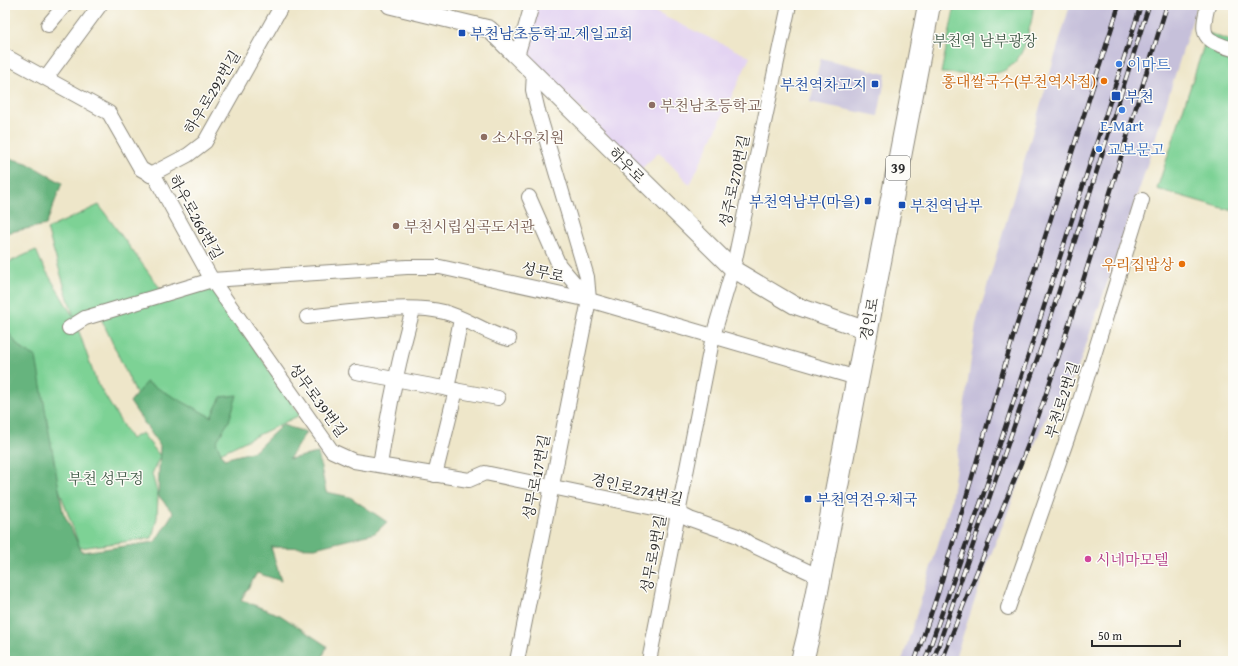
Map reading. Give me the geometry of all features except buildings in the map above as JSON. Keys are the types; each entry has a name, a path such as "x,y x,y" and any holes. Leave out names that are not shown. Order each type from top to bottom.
{"main road":[{"name":"경인로","path":"804,661 927,5"},
{"name":"경인로","path":"799,661 809,633"}],"street":[{"path":"48,25 65,5"},
{"path":"46,78 100,5"},
{"name":"하우로292번길","path":"150,175 188,155 205,142 282,5"},
{"name":"하우로","path":"390,5 489,29 733,269 794,305 866,330"},
{"path":"517,56 532,5"},
{"name":"성주로270번길","path":"714,336 733,269 789,5"},
{"path":"1208,5 1203,24 1204,35 1211,42 1233,49"},
{"name":"하우로266번길","path":"5,56 109,113 141,169 155,178 212,280"},
{"name":"성무로17번길","path":"517,661 589,300 587,277 538,111 533,90 534,72"},
{"path":"529,198 559,265 589,300"},
{"name":"부천로2번길","path":"1008,608 1076,413 1142,200"},
{"name":"성무로","path":"69,328 85,318 212,280 407,267 440,267 589,300 857,378"},
{"name":"성무로39번길","path":"212,280 332,450 354,461 435,475 469,480 485,473"},
{"path":"380,465 402,346 413,310"},
{"path":"307,317 364,311 413,310 443,312 482,330 508,339"},
{"path":"435,475 452,390 461,319"},
{"name":"성무로9번길","path":"648,661 714,336"},
{"path":"356,372 498,398"},
{"name":"경인로274번길","path":"485,473 678,513 690,519 738,536 750,544 820,577"}],"shaded area":[{"name":"부천남초등학교","path":"538,5 647,5 646,8 750,57 690,185 659,152 640,170 524,50"},
{"path":"1070,5 1197,5 1141,184 1076,374 1047,414 988,562 954,661 902,661 951,502 976,324"},
{"path":"821,58 886,74 878,116 810,102"}],"green space":[{"name":"부천역 남부광장","path":"955,5 1033,5 1032,18 1027,38 1021,53 1013,64 994,74 969,75 941,73"},
{"path":"1208,33 1233,42 1233,211 1157,189"},
{"path":"5,157 27,163 62,183 46,225 5,233"},
{"name":"부천 성무정","path":"99,205 162,291 75,320 96,381 131,439 142,433 160,456 152,474 158,495 157,518 152,538 80,548 5,337 5,264 36,250 42,264 74,318 47,229"},
{"path":"211,285 300,415 174,475 99,314"},
{"path":"5,328 20,348 36,357 63,512 82,552 155,542 173,513 158,495 160,446 130,402 146,382 211,417 221,397 237,395 229,421 216,442 224,459 255,451 282,425 306,432 289,459 318,453 326,492 350,497 387,522 375,533 315,548 271,547 281,581 257,573 241,600 280,615 327,646 321,661 5,661"}],"railway":[{"path":"915,661 939,590 1013,337 1119,5"},
{"path":"925,661 985,490 1141,5"},
{"path":"933,661 1042,345 1149,5"},
{"path":"942,661 1032,434 1085,274 1167,5"}],"place":[{"name":"부천남초등학교.제일교회","path":"462,33"},
{"name":"이마트","path":"1119,64"},
{"name":"홍대쌀국수(부천역사점)","path":"1104,81"},
{"name":"부천역차고지","path":"875,84"},
{"name":"부천","path":"1116,96"},
{"name":"부천남초등학교","path":"652,105"},
{"name":"E-Mart","path":"1122,110"},
{"name":"소사유치원","path":"484,137"},
{"name":"교보문고","path":"1099,149"},
{"name":"부천역남부(마을)","path":"868,201"},
{"name":"부천역남부","path":"902,205"},
{"name":"부천시립심곡도서관","path":"396,226"},
{"name":"우리집밥상","path":"1182,264"},
{"name":"부천역전우체국","path":"808,499"},
{"name":"시네마모텔","path":"1088,559"}]}
